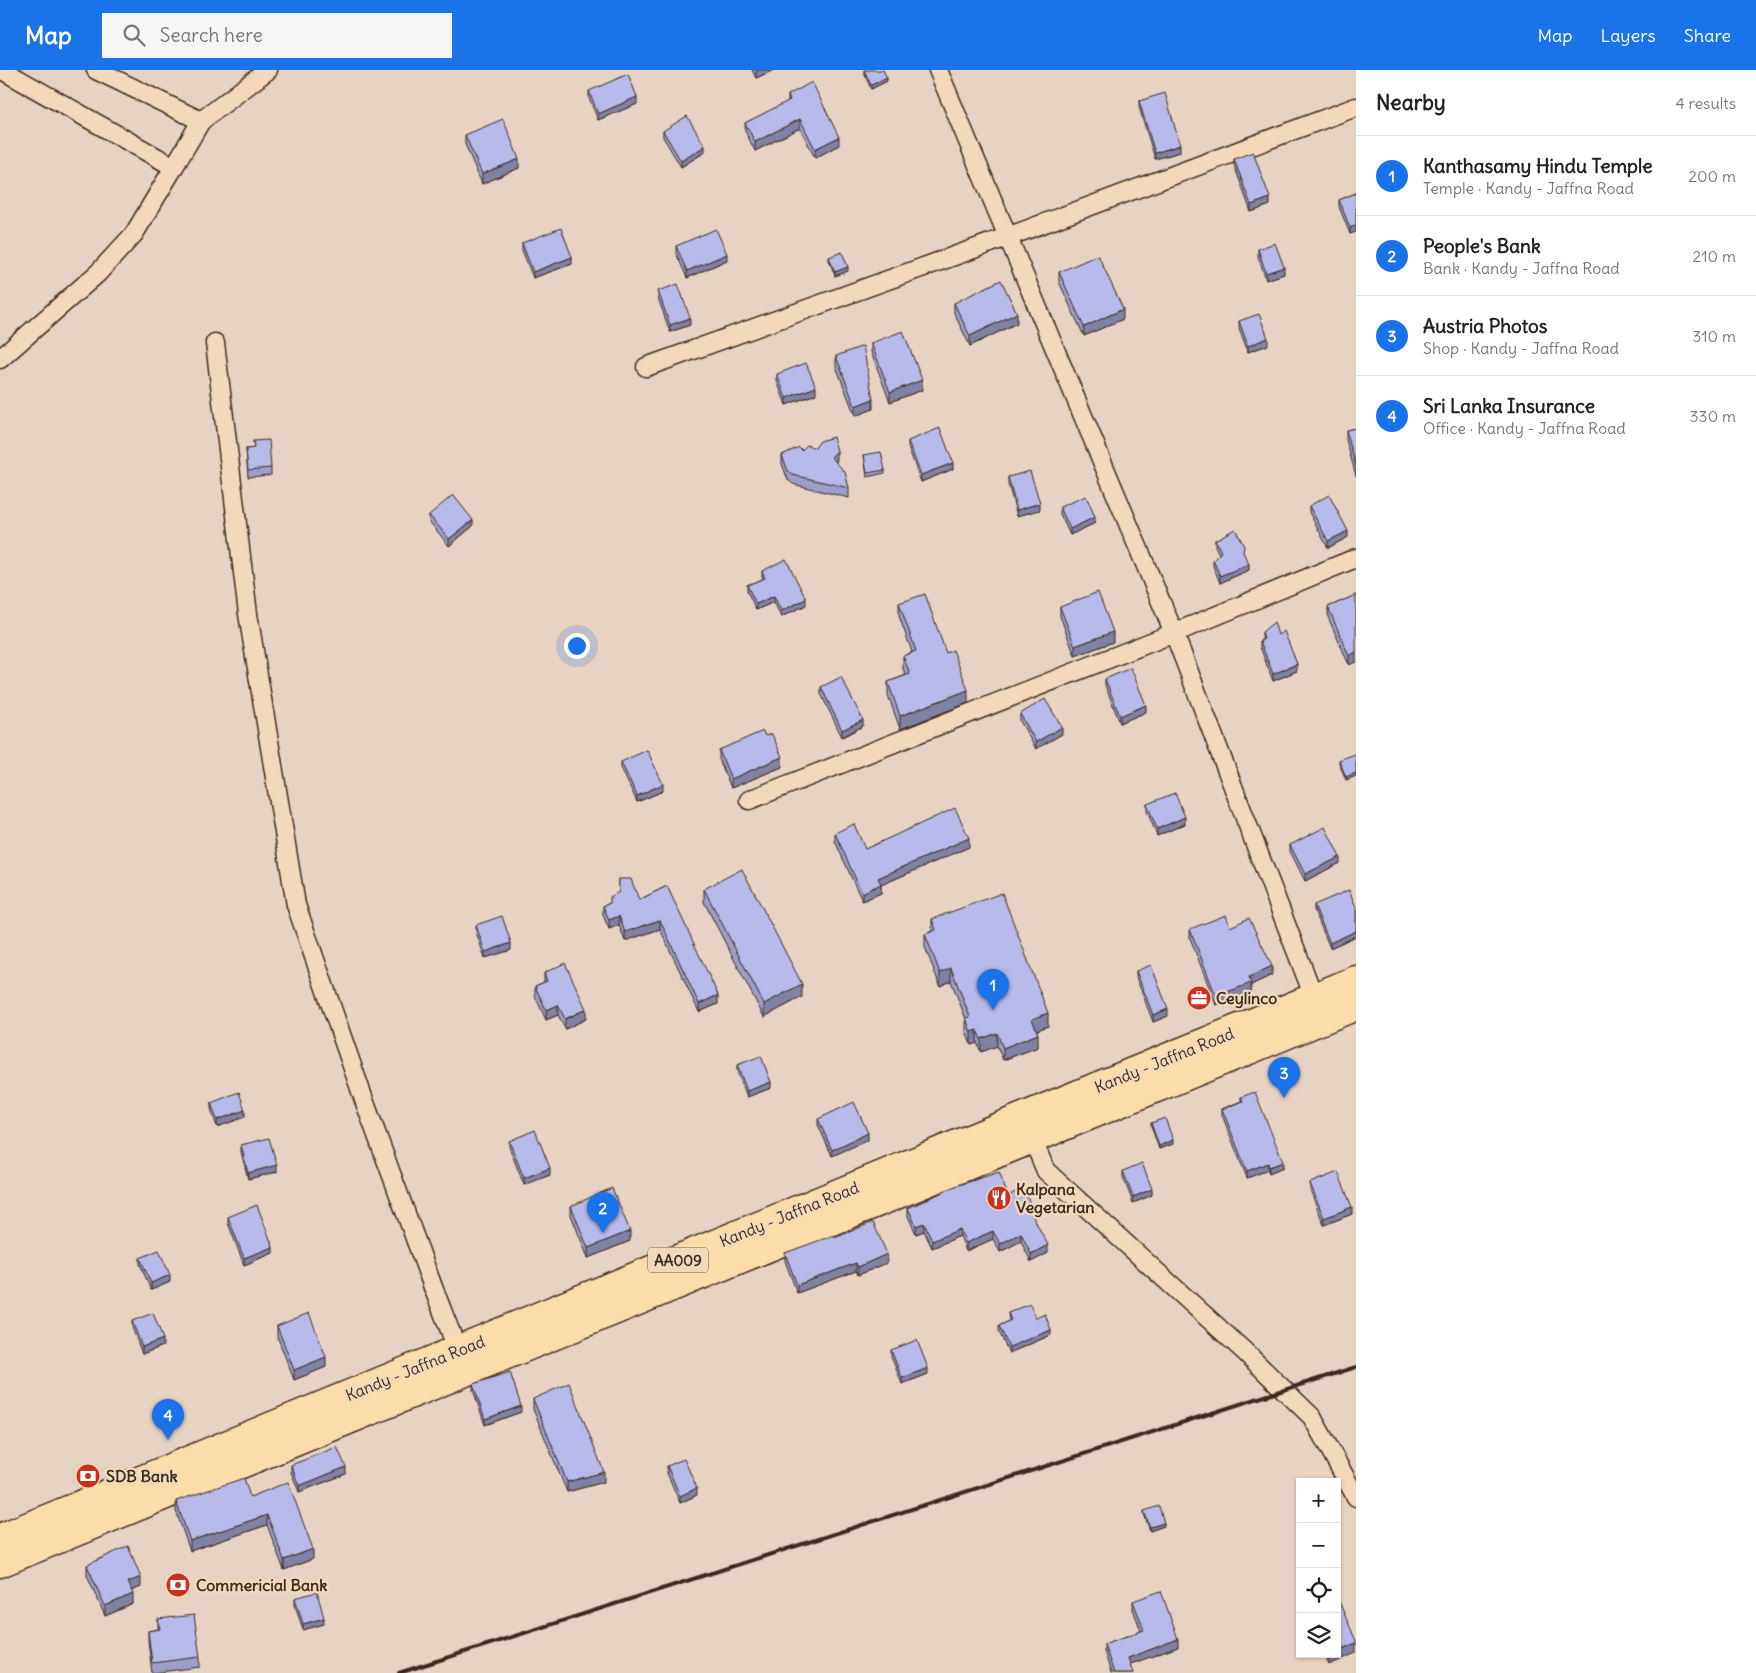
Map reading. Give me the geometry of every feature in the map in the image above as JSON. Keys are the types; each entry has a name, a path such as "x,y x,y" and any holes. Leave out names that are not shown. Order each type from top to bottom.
{"highway":[{"name":"Kandy - Jaffna Road","path":"0,1563 1028,1129 1319,1009 1356,980"},
{"name":"Kandy - Jaffna Road","path":"1319,1009 1356,1006"},
{"name":"Kandy - Jaffna Road","path":"0,1538 458,1351 1028,1129"}],"street":[{"path":"2,70 174,167"},
{"path":"96,70 201,121"},
{"path":"0,359 98,273 134,234 201,121 268,70"},
{"path":"938,70 1174,633 1319,1009"},
{"path":"646,368 1007,237 1356,107"},
{"path":"215,343 248,614 296,905 364,1100 458,1351"},
{"path":"749,800 1174,633 1356,558"},
{"path":"1028,1129 1046,1171 1244,1351 1312,1418 1356,1497"}],"building":[{"path":"864,70 883,70 887,78 871,85"},
{"path":"628,74 637,97 598,114 589,91"},
{"path":"812,82 839,137 815,149 800,119 755,142 745,123 790,100 788,95"},
{"path":"1165,93 1180,145 1155,153 1139,101"},
{"path":"687,116 705,146 681,161 663,131"},
{"path":"503,119 519,159 482,174 465,135"},
{"path":"1253,152 1270,198 1251,205 1234,159"},
{"path":"1356,193 1356,225 1350,228 1339,200"},
{"path":"561,228 572,257 533,272 522,243"},
{"path":"716,229 727,254 687,271 676,246"},
{"path":"1275,243 1284,267 1266,273 1258,249"},
{"path":"842,252 848,267 835,272 829,257"},
{"path":"1098,255 1123,309 1084,327 1059,272"},
{"path":"1001,280 1017,313 970,336 954,303"},
{"path":"678,284 690,318 670,325 658,291"},
{"path":"1259,314 1268,338 1248,346 1239,321"},
{"path":"903,331 922,380 890,392 871,343"},
{"path":"863,346 873,399 855,406 836,356"},
{"path":"806,363 816,387 786,398 777,374"},
{"path":"940,428 953,463 921,475 908,441"},
{"path":"1356,428 1356,466 1346,430"},
{"path":"833,437 837,451 831,457 845,472 849,488 793,475 788,471 782,455 799,447 802,450 807,445 815,448 820,441"},
{"path":"269,440 271,468 248,470 246,449 254,448 253,441"},
{"path":"881,452 885,470 867,473 864,455"},
{"path":"1030,471 1040,503 1017,510 1008,477"},
{"path":"453,495 473,520 449,539 429,515"},
{"path":"1329,495 1348,531 1328,541 1309,506"},
{"path":"1086,496 1095,517 1070,529 1060,507"},
{"path":"1235,529 1244,546 1243,552 1249,564 1220,576 1213,560 1221,552 1215,540"},
{"path":"786,559 806,599 781,611 774,596 756,604 747,585 765,578 762,571"},
{"path":"1098,592 1113,632 1075,646 1060,607"},
{"path":"925,594 946,653 953,650 968,690 900,716 888,682 910,674 903,656 916,651 899,603"},
{"path":"1356,595 1356,652 1349,656 1328,607"},
{"path":"1274,622 1278,635 1284,631 1297,664 1273,674 1260,641 1264,639 1262,632"},
{"path":"1131,668 1146,705 1120,716 1105,679"},
{"path":"841,677 863,720 842,730 821,687"},
{"path":"1045,699 1062,727 1036,742 1020,714"},
{"path":"763,731 765,736 772,734 782,757 731,779 719,750"},
{"path":"647,750 663,784 637,796 621,762"},
{"path":"1355,754 1356,773 1346,777 1339,760"},
{"path":"1175,793 1185,817 1157,829 1147,804"},
{"path":"955,808 969,838 878,878 881,884 862,893 835,833 854,824 865,849"},
{"path":"1325,827 1340,857 1305,874 1290,845"},
{"path":"742,869 802,984 764,1004 704,889"},
{"path":"619,879 631,879 639,900 667,886 718,995 699,1004 660,920 625,932 619,916 609,920 603,906 610,903 610,897 619,892"},
{"path":"1349,890 1356,907 1356,931 1330,943 1314,905"},
{"path":"1002,893 1048,1013 1032,1019 1038,1034 1003,1048 997,1033 981,1039 977,1030 971,1032 966,1018 970,1017 951,968 940,973 925,934 936,930 932,919"},
{"path":"1226,915 1230,927 1249,918 1272,966 1249,977 1251,983 1216,996 1190,929"},
{"path":"502,916 511,943 485,952 476,925"},
{"path":"565,963 586,1009 565,1019 558,1005 546,1010 535,986 547,981 544,973"},
{"path":"1151,965 1168,1009 1153,1015 1136,971"},
{"path":"761,1056 771,1082 747,1091 737,1065"},
{"path":"239,1092 245,1110 217,1120 211,1103"},
{"path":"1255,1092 1283,1162 1269,1167 1268,1163 1247,1171 1222,1109 1243,1101 1241,1097"},
{"path":"854,1102 868,1133 832,1150 818,1119"},
{"path":"1165,1118 1173,1140 1159,1146 1151,1123"},
{"path":"535,1130 550,1168 524,1178 509,1141"},
{"path":"269,1138 277,1165 248,1173 241,1145"},
{"path":"1142,1163 1152,1189 1133,1197 1123,1171"},
{"path":"999,1172 1008,1196 1023,1188 1036,1216 1033,1217 1048,1245 1031,1254 1021,1233 1000,1244 993,1231 966,1243 960,1229 932,1241 924,1223 916,1226 908,1208 956,1186"},
{"path":"1338,1172 1352,1207 1324,1218 1310,1183"},
{"path":"612,1188 630,1231 588,1248 571,1206"},
{"path":"257,1205 273,1247 244,1258 228,1217"},
{"path":"873,1222 887,1254 858,1267 856,1263 797,1285 785,1253 834,1235 835,1238"},
{"path":"159,1250 170,1275 151,1283 140,1258"},
{"path":"1030,1304 1036,1318 1045,1314 1051,1330 1009,1347 999,1326 1011,1320 1008,1313"},
{"path":"153,1313 163,1339 142,1347 132,1321"},
{"path":"309,1313 326,1357 294,1370 277,1326"},
{"path":"917,1340 928,1368 902,1378 891,1350"},
{"path":"510,1372 521,1406 485,1419 473,1384"},
{"path":"569,1383 604,1472 567,1482 533,1399"},
{"path":"337,1447 346,1467 299,1486 291,1465"},
{"path":"684,1459 697,1488 680,1496 667,1466"},
{"path":"244,1478 250,1497 288,1482 313,1549 284,1560 267,1515 190,1541 176,1501"},
{"path":"1159,1506 1164,1523 1150,1527 1144,1511"},
{"path":"128,1546 141,1577 128,1582 133,1594 105,1606 87,1565"},
{"path":"1161,1591 1178,1639 1128,1658 1133,1673 1114,1673 1104,1644 1144,1630 1133,1601"},
{"path":"317,1592 324,1618 303,1624 295,1598"},
{"path":"1341,1606 1356,1641 1356,1643 1341,1649"},
{"path":"194,1615 200,1657 152,1663 148,1631 160,1629 158,1619"}],"railway":[{"path":"399,1673 1356,1367"}],"place":[{"name":"Ceylinco","path":"1199,998"},
{"name":"Kanthasamy Hindu Temple","path":"993,1010"},
{"name":"Austria Photos","path":"1284,1098"},
{"name":"Kalpana Vegetarian","path":"999,1198"},
{"name":"People's Bank","path":"603,1233"},
{"name":"Sri Lanka Insurance","path":"168,1440"},
{"name":"SDB Bank","path":"88,1476"},
{"name":"Commericial Bank","path":"178,1585"}]}
